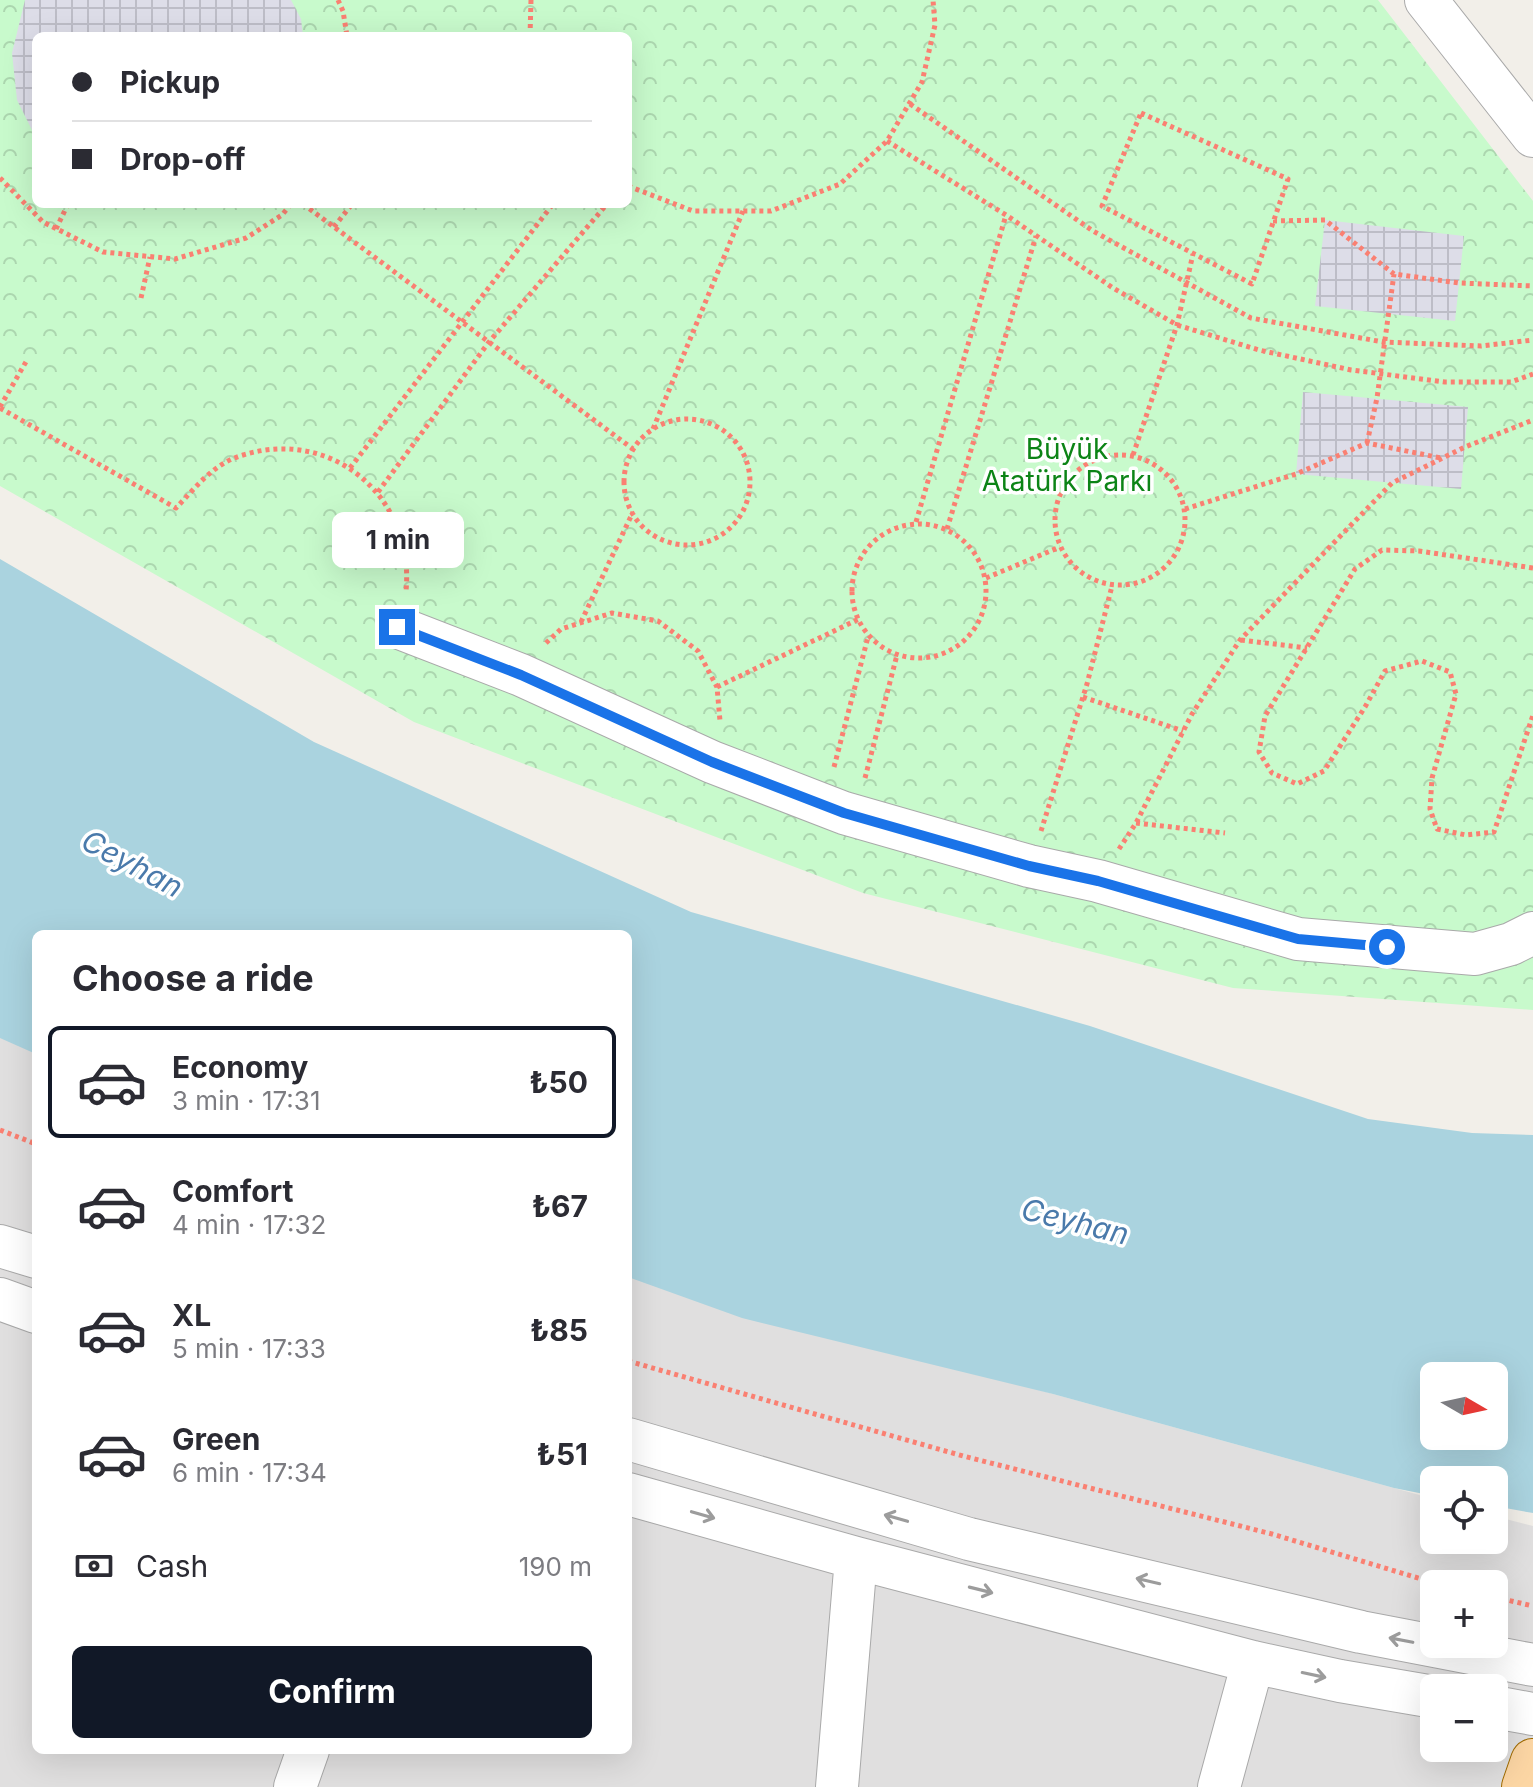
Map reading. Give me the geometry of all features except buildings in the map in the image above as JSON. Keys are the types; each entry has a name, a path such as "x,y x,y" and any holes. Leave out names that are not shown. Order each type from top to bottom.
{"main road":[{"path":"1524,1787 1533,1761"}],"street":[{"path":"1426,0 1533,136"},
{"path":"397,627 521,675 712,762 840,810 1029,866 1098,881 1298,939 1475,954 1511,944 1533,933"},
{"path":"0,1246 32,1256"},
{"path":"0,1299 32,1311"},
{"path":"632,1440 969,1539 1361,1632 1533,1665"},
{"path":"632,1495 856,1558 1253,1662 1420,1695"},
{"path":"837,1787 856,1558"},
{"path":"1219,1787 1253,1662"},
{"path":"1508,1710 1533,1714"},
{"path":"295,1787 307,1754"}],"path":[{"path":"338,0 346,32"},
{"path":"530,32 531,0"},
{"path":"632,188 693,211 771,211 840,184 887,141 922,82 935,25 933,0"},
{"path":"910,104 1093,231 1251,318 1383,342 1481,346 1533,340"},
{"path":"1141,113 1288,179 1252,284 1193,254 1102,206 1141,113"},
{"path":"887,141 1006,215 1113,288 1177,325 1259,350 1445,382 1511,382 1533,374"},
{"path":"0,178 43,222 56,229 103,252 150,257 175,259 246,238 288,208"},
{"path":"56,229 66,208"},
{"path":"308,208 633,449"},
{"path":"334,227 349,208"},
{"path":"350,468 550,208"},
{"path":"378,492 489,342 604,208"},
{"path":"653,430 743,211"},
{"path":"916,522 1006,215"},
{"path":"1273,221 1325,220 1394,274 1459,283 1533,286"},
{"path":"947,529 1036,236"},
{"path":"1133,455 1177,325 1193,254"},
{"path":"141,298 150,257"},
{"path":"1367,443 1394,274"},
{"path":"27,360 0,407 176,508 211,471 244,454 291,448 316,452 350,468 378,492 402,533 408,571 406,599 397,627"},
{"path":"697,419 727,433 739,445 751,477 742,513 728,531 710,541 678,545 659,539 641,527 626,498 624,472 633,449 641,438 653,430 675,420 697,419"},
{"path":"1098,881 1136,823 1183,731 1240,640 1392,483 1442,458 1533,420"},
{"path":"1185,509 1296,474 1367,443 1442,458"},
{"path":"1133,455 1148,460 1171,477 1178,487 1185,509 1184,539 1167,567 1139,584 1112,586 1078,571 1060,547 1056,536 1057,502 1062,489 1076,471 1101,457 1133,455"},
{"path":"581,623 633,511"},
{"path":"916,522 947,529 960,536 976,553 986,578 986,602 977,627 954,649 927,658 897,655 868,637 853,609 851,582 862,553 884,532 916,522"},
{"path":"986,578 1060,547"},
{"path":"1533,568 1419,551 1382,550 1355,569 1265,716 1259,752 1272,773 1297,784 1324,771 1385,671 1422,661 1450,672 1456,694 1432,778 1430,809 1437,829 1466,835 1494,832 1533,715"},
{"path":"1029,866 1083,697 1112,586"},
{"path":"521,675 532,657 561,629 612,613 658,621 698,651 717,687 721,716 712,762"},
{"path":"717,687 859,619"},
{"path":"840,810 868,637"},
{"path":"1240,640 1307,648"},
{"path":"840,810 897,655"},
{"path":"1083,697 1183,731"},
{"path":"1136,823 1225,833"},
{"path":"0,1130 32,1142"},
{"path":"632,1362 963,1456 1272,1534 1420,1579"},
{"path":"1508,1600 1533,1606"}],"shaded area":[{"path":"25,0 291,0 301,19 303,32 32,32 32,130 17,100 12,53"},
{"path":"1325,220 1464,236 1455,321 1315,306"},
{"path":"1303,392 1468,407 1461,489 1296,474"},
{"path":"0,1015 32,1027 32,1754 632,1754 632,1264 760,1313 1420,1495 1420,1554 1508,1554 1508,1520 1533,1526 1533,1787 0,1787"}],"green space":[{"name":"Büyük Atatürk Parkı","path":"0,0 1378,0 1533,201 1533,1010 1233,988 863,893 414,722 0,486"}],"water":[{"name":"Ceyhan","path":"0,559 314,742 691,912 1090,1026 1368,1119 1472,1133 1533,1135 1533,1513 1508,1509 1508,1466 1420,1466 1420,1493 1394,1488 1053,1394 742,1318 632,1278 632,930 32,930 32,1052 0,1038"}],"route":[{"path":"397,627 521,675 712,762 844,813 1029,866 1098,881 1298,939 1387,947"}]}
